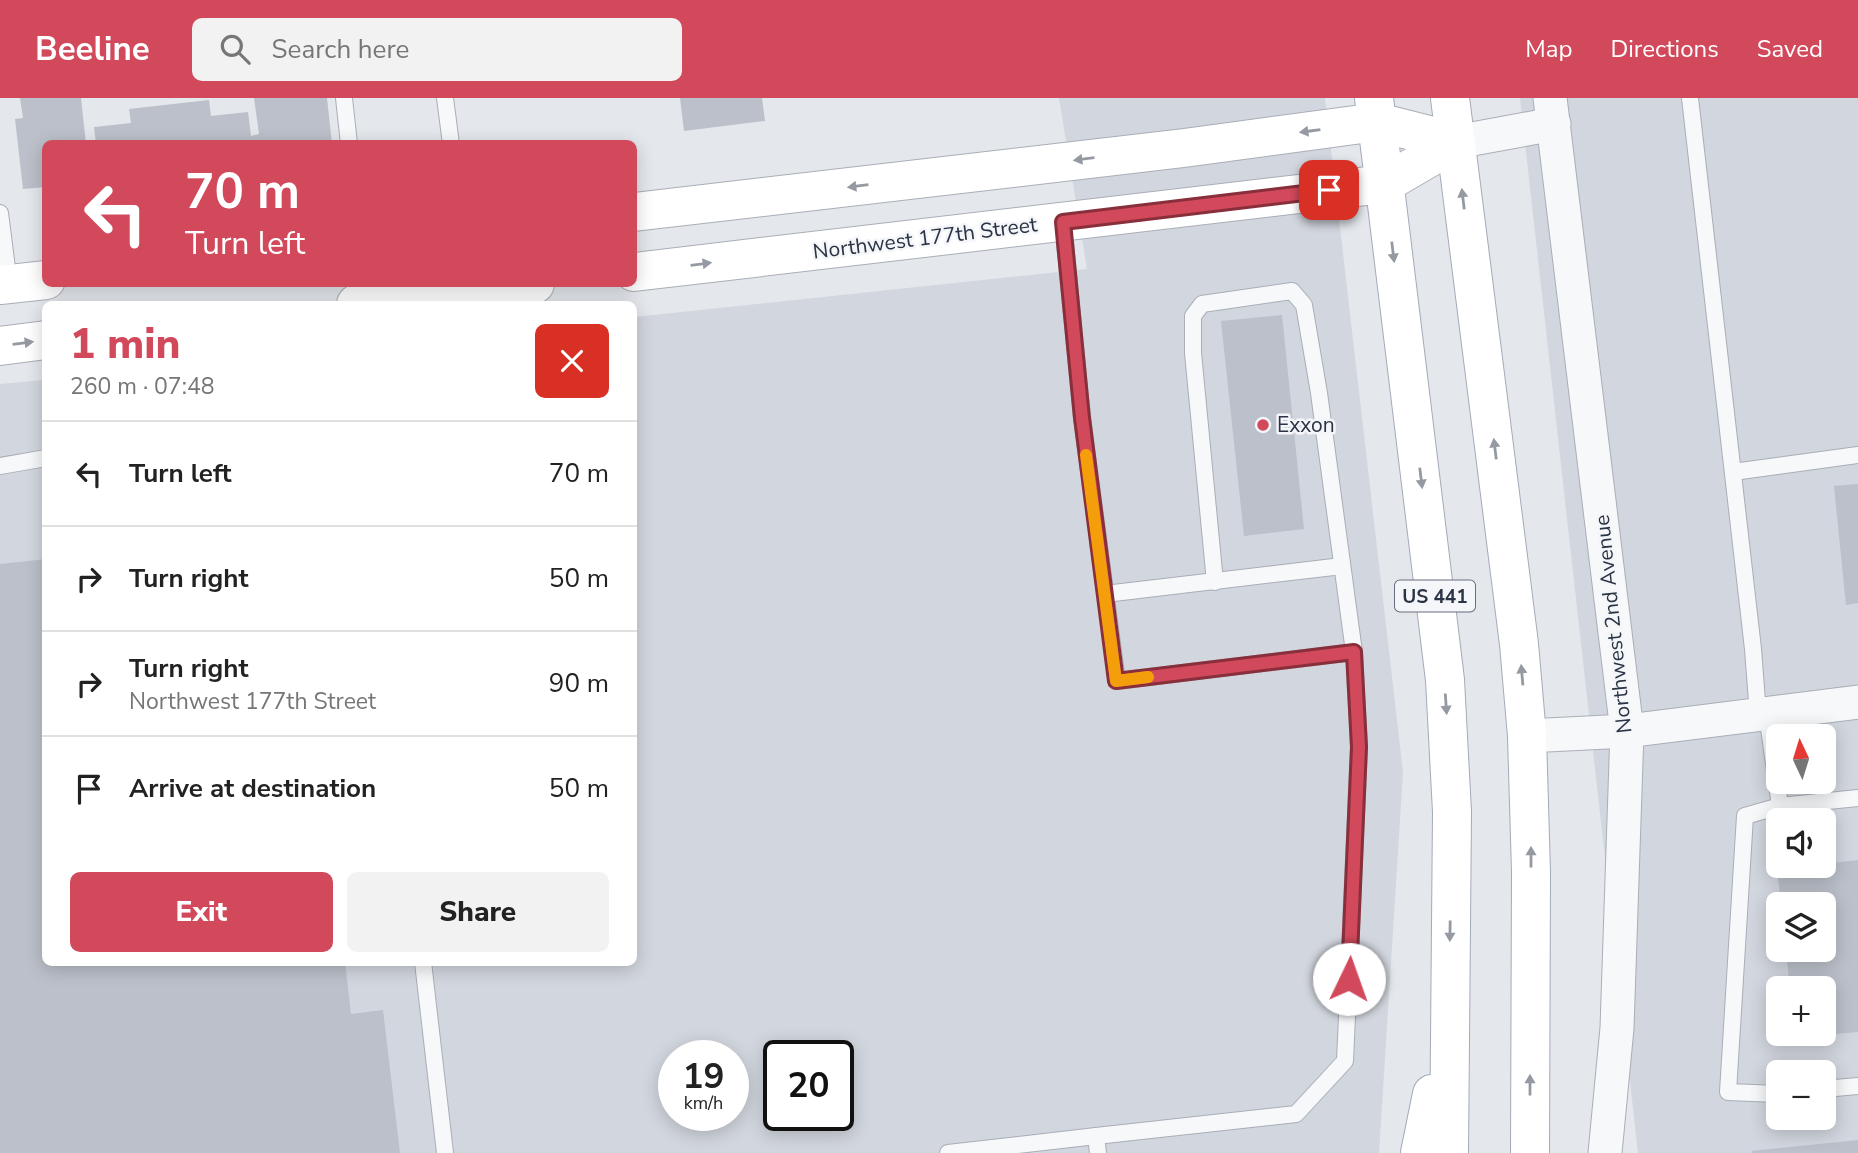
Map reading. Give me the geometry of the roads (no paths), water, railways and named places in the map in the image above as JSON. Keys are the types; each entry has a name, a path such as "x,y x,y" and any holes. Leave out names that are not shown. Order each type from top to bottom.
{"main road":[{"path":"1450,98 1519,644 1527,736 1531,872 1530,1153"},
{"name":"Northwest 177th Street","path":"637,212 1184,148 1376,110 1456,142"},
{"name":"US 441","path":"1376,110 1445,680 1451,812 1449,1153"},
{"name":"Northwest 177th Street","path":"637,272 1384,184 1456,142"},
{"path":"381,301 508,287"},
{"path":"0,345 42,340"},
{"path":"1420,1153 1449,1010"}],"street":[{"name":"Northwest 177th Street","path":"1456,142 1552,111"},
{"name":"Northwest 2nd Avenue","path":"1552,111 1627,731 1617,1028 1605,1153"},
{"path":"1527,736 1627,731 1858,702"}],"lane":[{"path":"344,98 349,140"},
{"path":"445,98 450,140"},
{"path":"1690,98 1753,649 1762,714 1780,806"},
{"path":"0,213 18,283"},
{"path":"1063,222 1082,418 1116,681 1354,652"},
{"path":"948,1153 1097,1145 1296,1114 1345,1061 1359,747 1354,652 1319,393 1304,305 1292,291 1202,304 1193,316 1193,353 1215,582"},
{"path":"1732,472 1858,455"},
{"path":"0,466 42,459"},
{"path":"1105,594 1342,566"},
{"path":"1766,1094 1728,1092 1745,816 1780,806 1858,798"},
{"path":"423,966 445,1153"},
{"path":"1836,1088 1858,1086"}],"place":[{"name":"Exxon","path":"1263,425"}]}
